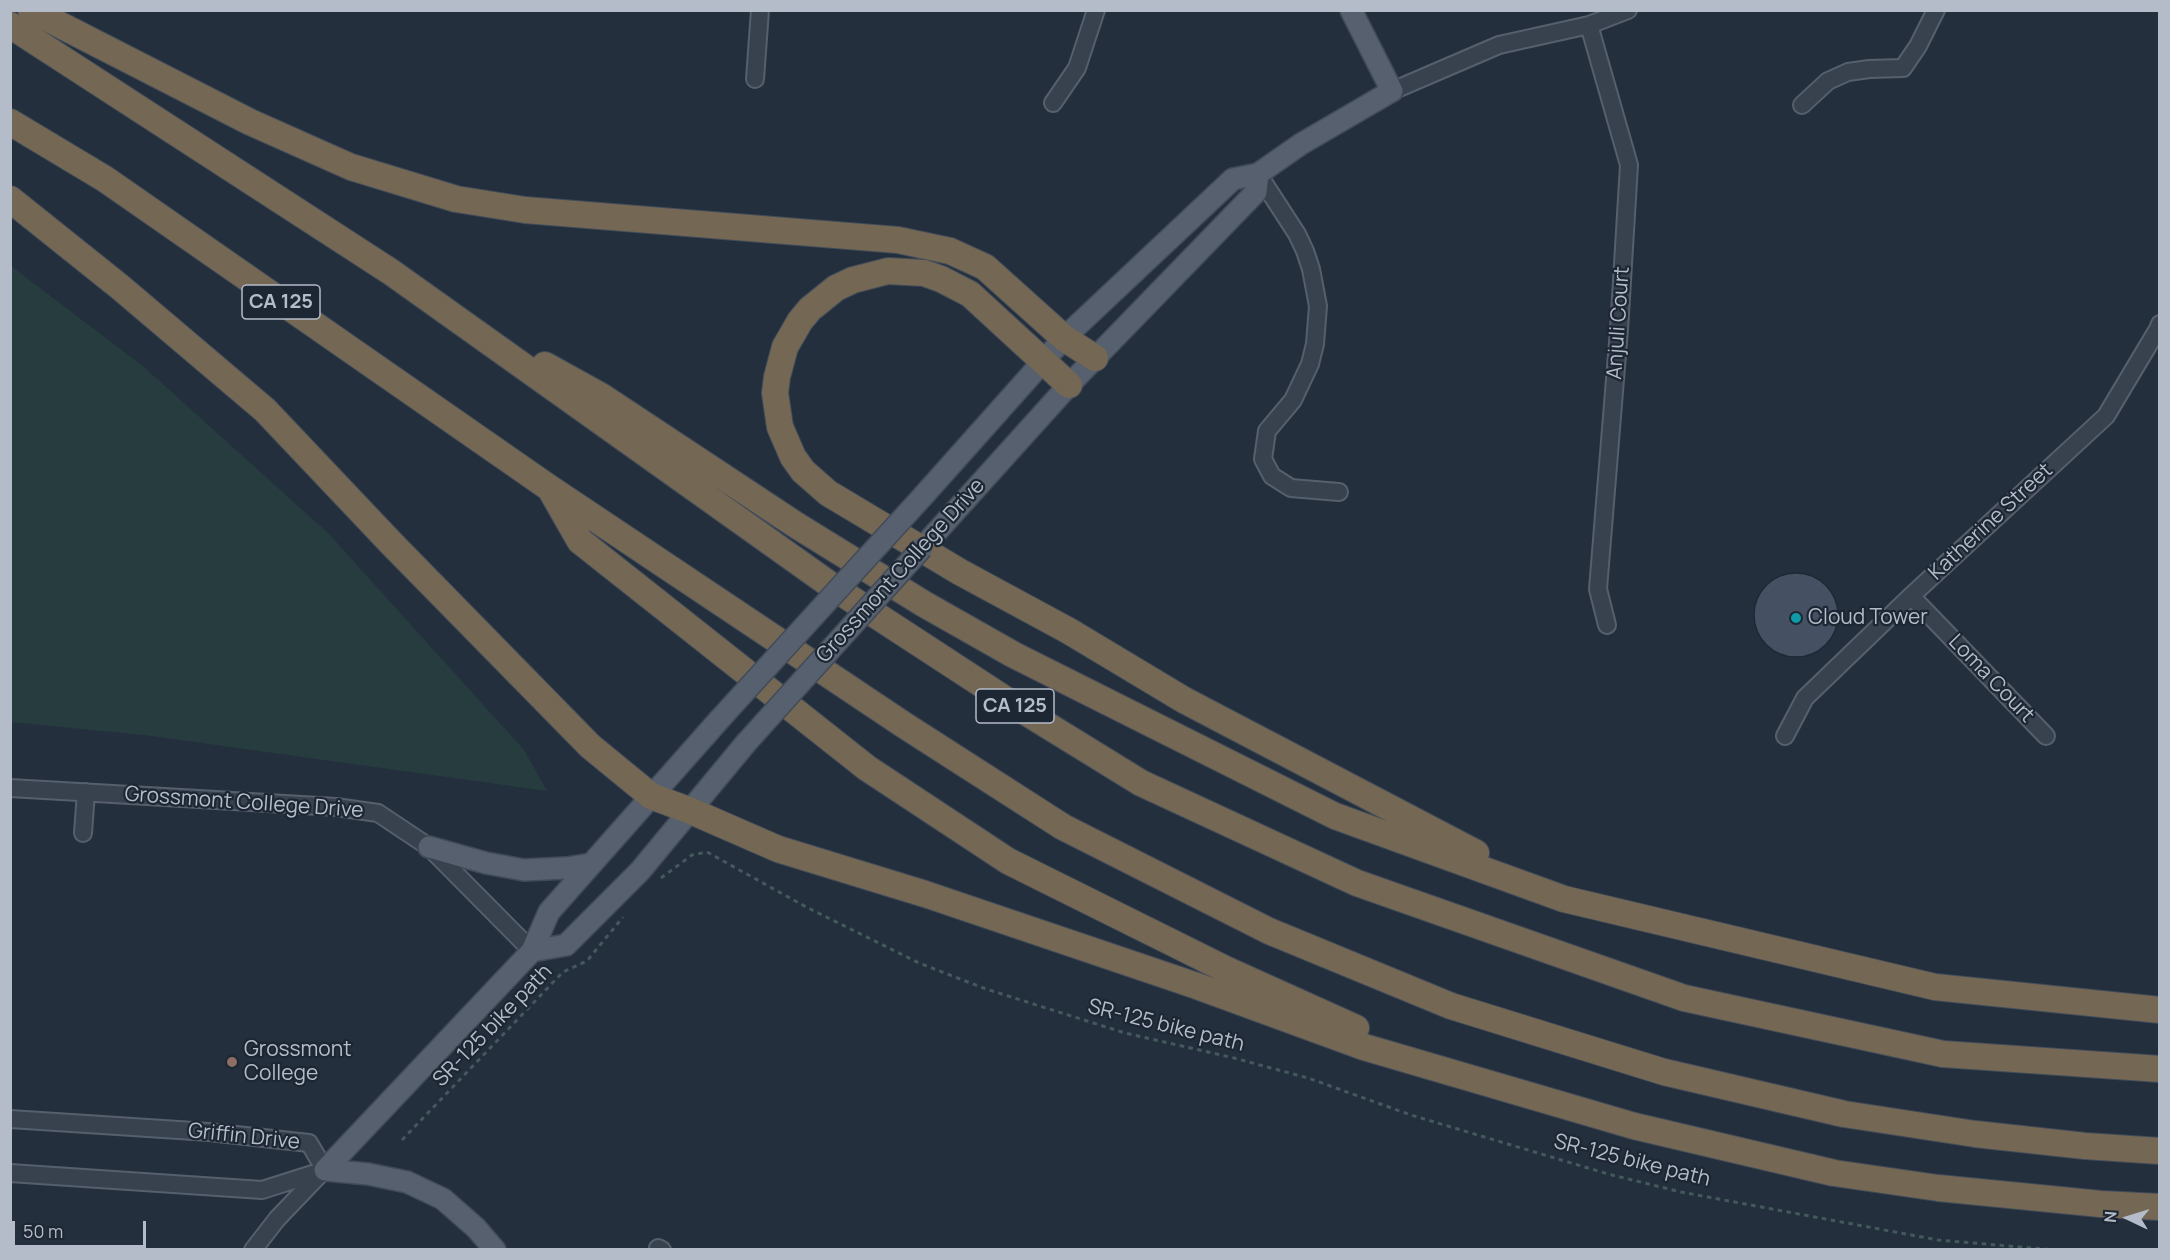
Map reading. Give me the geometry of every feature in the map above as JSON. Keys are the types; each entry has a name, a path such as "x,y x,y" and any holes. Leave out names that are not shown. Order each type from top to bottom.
{"highway":[{"path":"31,10 250,122 351,167 456,199 525,210 898,240 932,245 985,267 1064,339 1095,358"},
{"name":"CA 125","path":"10,25 362,253 836,589 1003,698 1141,783 1358,883 1684,999 1943,1054 2160,1069"},
{"name":"CA 125","path":"10,122 105,179 548,487 904,725 1063,827 1280,935 1451,1006 1664,1072 1844,1114 1975,1134 2160,1152"},
{"path":"10,200 120,287 265,410 590,746 651,796 778,849 925,894 1197,986 1364,1047 1634,1126 1834,1173 1938,1188 2101,1204 2160,1207"},
{"path":"1069,384 982,304 956,285 924,273 906,271 870,274 853,280 822,299 800,321 785,347 777,377 776,410 780,427 793,457 809,477 828,493 960,572 1069,631 1184,700 1564,899"},
{"path":"435,303 601,396 796,525 924,604 1014,655 1335,816 1564,899 1935,987 2160,1010"},
{"path":"548,487 580,541 867,768 1008,861 1223,968 1465,1077"}],"main road":[{"path":"1351,10 1392,91"},
{"name":"Grossmont College Drive","path":"325,1170 532,951 549,912 719,720 1064,339 1233,179 1258,174 1300,144 1392,91"},
{"name":"Grossmont College Drive","path":"532,951 566,945 640,871 746,743 1069,384 1256,192 1258,174"},
{"path":"429,847 486,863 524,870 591,864"},
{"path":"325,1170 368,1174 407,1182 443,1199 476,1228 495,1250"}],"street":[{"path":"755,79 760,10"},
{"path":"1053,103 1077,68 1096,10"},
{"name":"Grossmont College Drive","path":"1392,91 1499,45 1589,25 1628,10"},
{"path":"1802,105 1828,81 1848,72 1903,68 1936,10"},
{"name":"Anjuli Court","path":"1589,25 1629,165 1619,330 1598,589 1606,625"},
{"path":"1258,174 1297,234 1305,251 1316,287 1318,306 1315,344 1310,364 1293,400 1267,431 1263,459 1272,476 1291,488 1339,492"},
{"name":"Katherine Street","path":"1785,736 1805,698 1911,596 2106,416 2159,327"},
{"name":"Loma Court","path":"1911,596 2046,736"},
{"name":"Grossmont College Drive","path":"10,788 336,807 378,813 429,847 532,951"},
{"path":"83,833 86,792"},
{"name":"Griffin Drive","path":"10,1119 209,1132 309,1143 325,1170 262,1190 10,1173"},
{"name":"Grossmont College Drive","path":"253,1250 277,1219 325,1170"}],"path":[{"name":"SR-125 bike path","path":"661,878 692,855 707,852 808,908 919,963 986,989 1125,1033 1308,1078 1411,1115 1608,1174 1681,1192 1938,1240 2055,1250"},
{"name":"SR-125 bike path","path":"402,1140 563,972 587,962 629,910"}],"green space":[{"path":"11,266 144,367 328,533 524,750 547,791 144,735 11,722"}],"building":[{"name":"Cloud Tower","path":"1796,573 1812,576 1826,585 1835,599 1838,615 1835,631 1826,645 1812,654 1796,657 1780,654 1766,645 1757,631 1754,615 1757,599 1766,585 1780,576"}],"place":[{"name":"Cloud Tower","path":"1796,618"},
{"name":"Grossmont College","path":"232,1062"}]}
